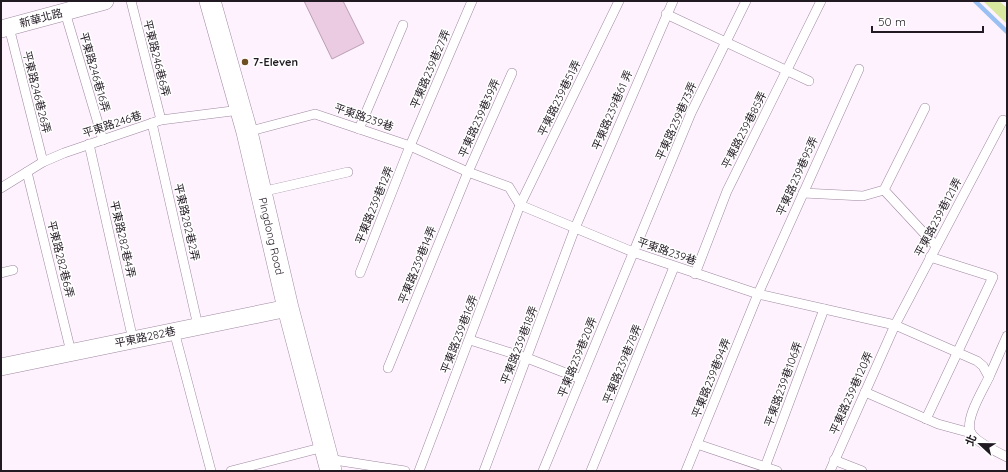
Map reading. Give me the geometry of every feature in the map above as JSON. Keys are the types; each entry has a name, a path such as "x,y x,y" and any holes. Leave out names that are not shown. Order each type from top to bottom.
{"street":[{"name":"新華北路","path":"5,28 105,1"},
{"name":"Pingdong Road","path":"210,1 246,132 288,308 327,459"},
{"name":"平東路282巷","path":"1,366 288,308"}],"lane":[{"name":"平東路246巷6弄","path":"131,1 156,122"},
{"name":"平東路239巷27弄","path":"410,146 472,1"},
{"name":"平東路239巷51弄","path":"520,205 619,1"},
{"name":"平東路239巷61 弄","path":"575,228 672,1"},
{"name":"平東路239巷73弄","path":"633,252 691,113 746,1"},
{"name":"平東路239巷85弄","path":"695,274 727,191 821,1"},
{"name":"平東路246巷16弄","path":"65,12 103,140"},
{"path":"666,14 809,81"},
{"path":"359,128 403,25"},
{"name":"平東路246巷26弄","path":"5,28 43,162"},
{"name":"平東路239巷95弄","path":"758,294 859,68"},
{"name":"平東路239巷39弄","path":"468,172 512,73"},
{"path":"803,193 863,196 884,190 925,108"},
{"name":"平東路246巷","path":"1,188 43,162 89,144 156,122 240,110"},
{"name":"平東路239巷","path":"246,132 315,114 359,128 410,146 468,172 508,187 520,205 633,252 674,267 758,294 895,324 977,361 983,366 989,377"},
{"name":"平東路239巷121弄","path":"895,324 1003,120"},
{"name":"平東路282巷2弄","path":"156,122 198,326"},
{"name":"平東路282巷4弄","path":"89,144 134,340"},
{"name":"平東路239巷12弄","path":"360,272 410,146"},
{"name":"平東路282巷6弄","path":"26,172 71,352"},
{"path":"261,192 348,172"},
{"name":"平東路239巷14弄","path":"388,368 468,172"},
{"path":"884,190 936,246"},
{"name":"平東路239巷16弄","path":"419,471 520,205"},
{"name":"平東路239巷18弄","path":"484,471 575,228"},
{"name":"平東路239巷20弄","path":"543,471 633,252"},
{"path":"926,419 993,277 930,257"},
{"name":"平東路239巷78弄","path":"592,471 674,267"},
{"path":"1,273 13,270"},
{"name":"平東路239巷94弄","path":"686,471 758,294"},
{"name":"平東路239巷106弄","path":"765,467 824,309"},
{"name":"平東路239巷120弄","path":"830,471 895,324"},
{"path":"174,331 212,471"},
{"path":"971,433 969,421 1007,336"},
{"path":"470,340 527,358 581,379"},
{"path":"865,392 938,424 971,433 984,444 1007,457"},
{"path":"697,444 777,471"},
{"path":"231,471 327,459 405,471"},
{"path":"834,460 862,471"}],"green space":[{"path":"983,1 999,1 1007,8 1007,24"}],"building":[{"path":"304,1 343,1 364,43 332,59"}],"waterway":[{"path":"975,1 1007,32"}],"place":[{"name":"7-Eleven","path":"245,62"}]}
